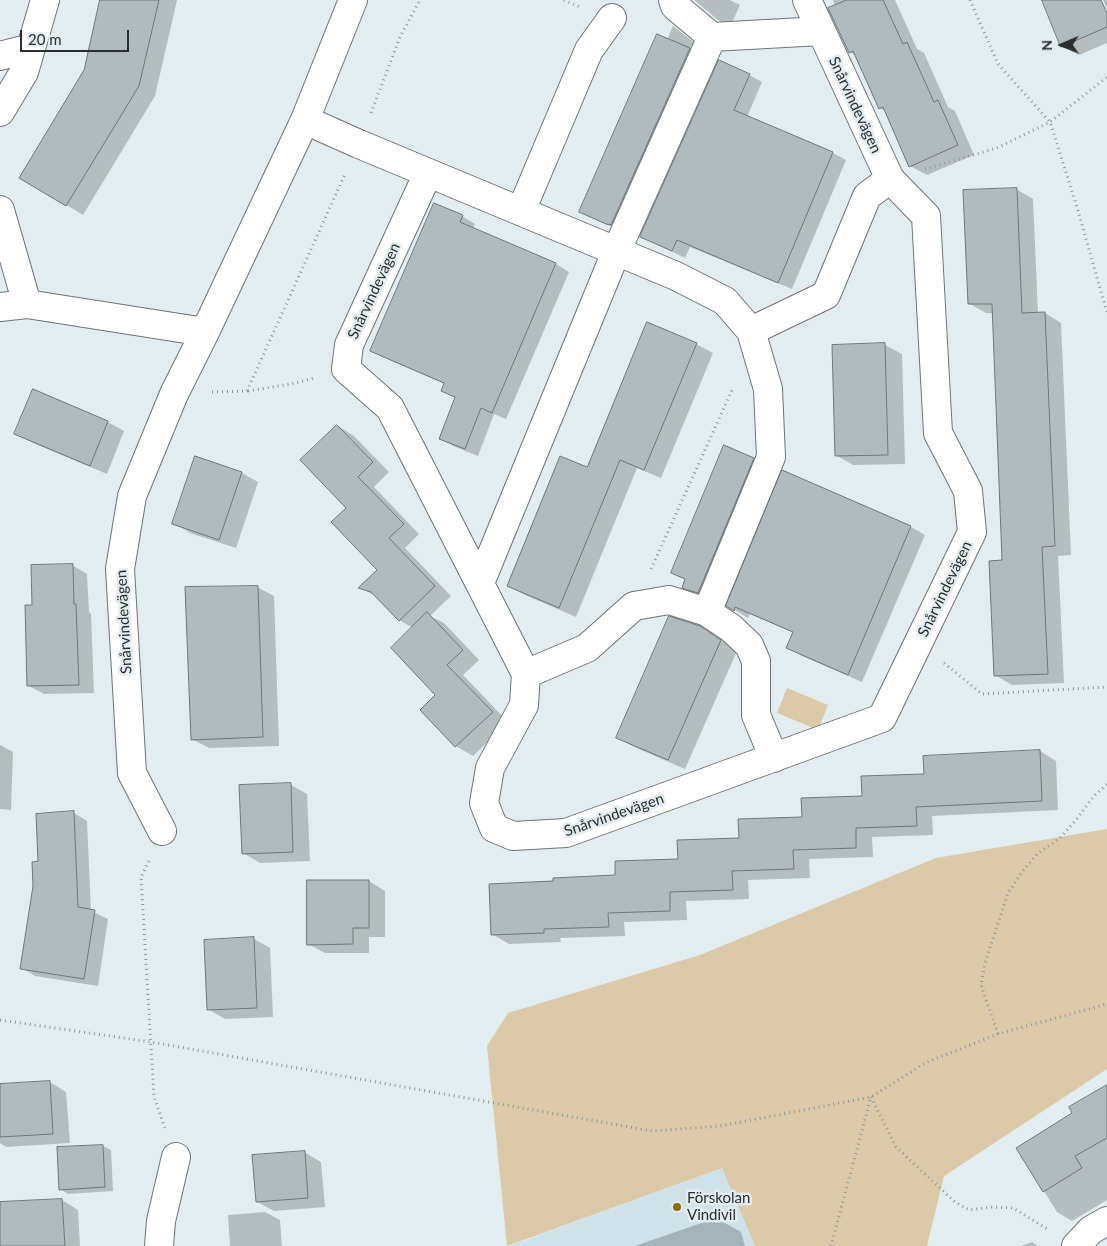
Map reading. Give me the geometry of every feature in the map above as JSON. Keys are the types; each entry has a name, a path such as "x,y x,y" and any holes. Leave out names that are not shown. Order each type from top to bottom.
{"street":[{"path":"0,112 24,72 45,0"},
{"name":"Snårvindevägen","path":"162,831 132,773 120,569 132,496 174,394 305,120 353,0"},
{"path":"673,0 675,6 712,37 821,31"},
{"name":"Snårvindevägen","path":"526,674 524,705 490,768 484,803 494,828 513,836 566,833 882,718 972,532 968,491 938,433 926,216 890,179 807,0"},
{"path":"521,211 589,50 612,18"},
{"path":"480,583 616,252 712,37"},
{"path":"0,56 31,48"},
{"path":"305,120 676,276 725,301 752,336 768,390 770,457 707,612"},
{"name":"Snårvindevägen","path":"346,369 349,345 428,173"},
{"path":"752,336 826,295 867,196 890,179"},
{"path":"0,210 27,304"},
{"path":"0,307 27,304 205,332"},
{"path":"346,369 390,408 526,674 587,648 634,606 669,600 707,612 731,628 749,645 756,661 756,715 774,758"},
{"path":"159,1246 161,1221 176,1157"},
{"path":"1076,1246 1091,1230 1107,1221"}],"path":[{"path":"247,391 359,144 400,37 420,0"},
{"path":"970,0 998,64 1050,122 1077,206 1107,313"},
{"path":"890,179 997,148 1050,122 1107,76"},
{"path":"634,606 752,336"},
{"path":"174,394 247,391 291,384 346,369"},
{"path":"918,643 982,694 1107,687"},
{"path":"998,1034 982,985 985,963 1008,893 1037,854 1060,838 1094,796 1107,784"},
{"path":"162,831 141,877 154,1097 176,1157"},
{"path":"0,1020 151,1042 652,1131 720,1126 871,1097 925,1063 998,1034 1107,1004"},
{"path":"871,1097 896,1146 956,1202 969,1210 992,1207 1013,1208 1052,1232"},
{"path":"831,1246 871,1097"}],"shaded area":[{"path":"787,688 828,705 818,730 777,713"},
{"path":"1107,829 1107,1069 944,1176 927,1246 755,1246 722,1168 507,1246 487,1046 508,1013 700,955 936,858"},
{"name":"Förskolan Vindivil","path":"722,1168 755,1246 510,1246"}],"building":[{"path":"100,0 159,0 139,86 66,206 19,178 84,70"},
{"path":"847,0 883,0 903,44 907,42 934,102 938,100 958,145 909,167 883,107 879,109 853,51 849,53 828,8"},
{"path":"1042,0 1101,0 1107,13 1107,27 1061,47"},
{"path":"657,34 690,48 611,225 606,224 579,212"},
{"path":"719,60 750,74 734,110 833,152 778,283 677,240 672,251 640,237"},
{"path":"1017,188 1022,313 1045,312 1055,546 1042,547 1048,674 994,676 989,561 1002,560 992,304 968,304 963,190"},
{"path":"434,203 463,215 460,222 556,263 492,413 481,408 465,449 439,439 455,397 441,391 444,383 370,351"},
{"path":"647,322 697,343 644,470 620,460 559,608 507,586 560,456 587,467"},
{"path":"885,343 888,455 835,456 832,345"},
{"path":"33,389 108,421 90,466 14,434"},
{"path":"337,425 373,462 358,477 404,524 389,538 435,586 399,621 371,592 358,588 377,570 331,522 346,508 300,460"},
{"path":"724,445 754,458 698,593 682,588 685,579 671,573"},
{"path":"195,456 242,472 219,540 172,524"},
{"path":"782,470 911,526 848,675 786,648 793,632 735,607 734,611 726,606"},
{"path":"73,564 79,685 27,686 25,605 32,605 31,565"},
{"path":"258,586 263,737 191,740 185,587"},
{"path":"427,612 463,650 447,665 493,712 455,747 420,710 435,695 391,648"},
{"path":"669,616 700,626 721,640 668,760 616,738"},
{"path":"1040,750 1042,801 916,807 917,826 856,828 856,848 793,850 794,869 732,871 733,890 670,892 670,911 608,913 609,927 544,929 544,933 491,935 489,884 553,881 553,878 615,875 615,861 678,859 677,840 739,838 738,819 802,817 801,798 862,796 861,776 924,774 923,756"},
{"path":"291,783 293,852 242,854 239,785"},
{"path":"74,811 78,907 95,910 84,979 20,969 33,886 32,862 38,861 36,814"},
{"path":"307,880 369,880 369,928 353,928 353,944 307,945"},
{"path":"254,937 257,1008 207,1010 204,940"},
{"path":"50,1081 53,1134 0,1137 0,1084"},
{"path":"1107,1085 1107,1138 1075,1156 1082,1168 1043,1192 1016,1148 1072,1113 1069,1107"},
{"path":"103,1145 105,1187 59,1190 57,1147"},
{"path":"305,1151 308,1198 256,1202 252,1155"},
{"path":"62,1199 65,1246 0,1246 0,1202"}],"place":[{"name":"Förskolan Vindivil","path":"677,1207"}]}
